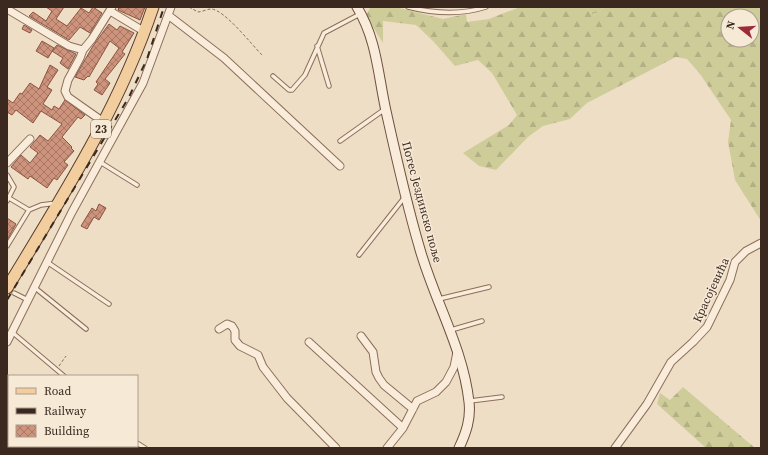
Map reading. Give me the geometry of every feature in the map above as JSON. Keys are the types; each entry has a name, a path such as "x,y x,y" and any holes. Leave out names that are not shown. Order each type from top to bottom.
{"main road":[{"name":"23","path":"11,290 105,123 132,67 153,7"},
{"name":"Потес Јездинско поље","path":"359,9 378,58 386,109 405,196 419,248 457,351 469,402 469,421 459,448"}],"street":[{"path":"7,342 47,262 143,83 171,7"},
{"path":"7,9 69,46 83,50"},
{"path":"105,123 65,94 66,83 83,50 92,40 111,9 145,32"},
{"path":"168,15 224,58 340,166"},
{"path":"7,163 30,139"},
{"name":"Красојевића","path":"615,448 647,404 671,362 707,327 730,280 735,262 746,251 761,242"},
{"path":"219,329 227,324 232,326 235,331 235,340 240,346 258,355 263,367 287,398 336,448"},
{"path":"361,336 373,352 376,372 379,378 384,385 413,409"},
{"path":"309,342 403,428"},
{"path":"387,448 403,428 417,401 436,392 446,382 454,367 457,351"}],"lane":[{"path":"408,7 439,12 476,11 486,7"},
{"path":"273,76 289,90 292,90 305,74 324,33 359,9"},
{"path":"317,46 329,86"},
{"path":"340,141 386,109"},
{"path":"100,162 137,185"},
{"path":"7,175 14,187 8,200 29,210"},
{"path":"359,255 405,196"},
{"path":"7,246 29,210 41,205 59,203"},
{"path":"47,262 109,304"},
{"path":"34,287 86,329"},
{"path":"438,299 489,287"},
{"path":"11,290 28,300"},
{"path":"450,330 482,322"},
{"path":"12,332 63,375"},
{"path":"469,402 502,397"}],"path":[{"path":"189,7 198,12 211,9 216,11 239,30 262,55"},
{"path":"57,369 66,356"}],"green space":[{"path":"396,7 443,19 466,14 467,22 489,19 520,7 586,7 594,16 604,7 761,7 761,221 735,180 728,142 731,120 700,74 687,59 676,57 587,103 570,119 543,126 528,137 496,170 479,166 463,153 509,125 517,115 492,73 478,60 455,66 433,41 416,25 383,21 383,43 366,16 370,8"},
{"path":"586,7 604,7 594,16"},
{"path":"683,387 755,448 706,448 657,404 660,393 670,400"},
{"path":"74,447 106,448 75,448"}],"building":[{"path":"46,7 64,7 56,19 67,26 81,8 89,13 93,7 102,13 90,33 80,27 69,40 29,16 33,12 46,21 52,11"},
{"path":"119,7 145,7 140,20 118,10"},
{"path":"109,24 117,30 120,26 134,33 122,52 125,54 105,79 110,83 102,95 94,90 98,84 96,82 119,48 110,41 89,77 88,76 84,80 75,77 93,46"},
{"path":"24,25 32,30 30,33 22,29"},
{"path":"42,41 54,48 48,58 36,51"},
{"path":"57,45 76,54 68,69 60,63 63,58 52,51"},
{"path":"50,65 58,70 47,87 52,90 43,104 52,110 54,106 59,109 65,100 85,115 81,119 78,117 62,137 74,151 64,162 68,165 57,180 54,178 47,188 30,176 28,179 11,167 21,155 30,163 38,153 30,147 40,135 48,141 62,124 41,111 33,123 16,110 12,115 7,112 7,99 13,103 30,83 39,89"},
{"path":"99,204 106,208 99,220 94,217 87,229 81,226 92,208 96,211"},
{"path":"7,218 16,224 7,240"}],"railway":[{"path":"7,300 129,97 147,59 164,7"}]}
